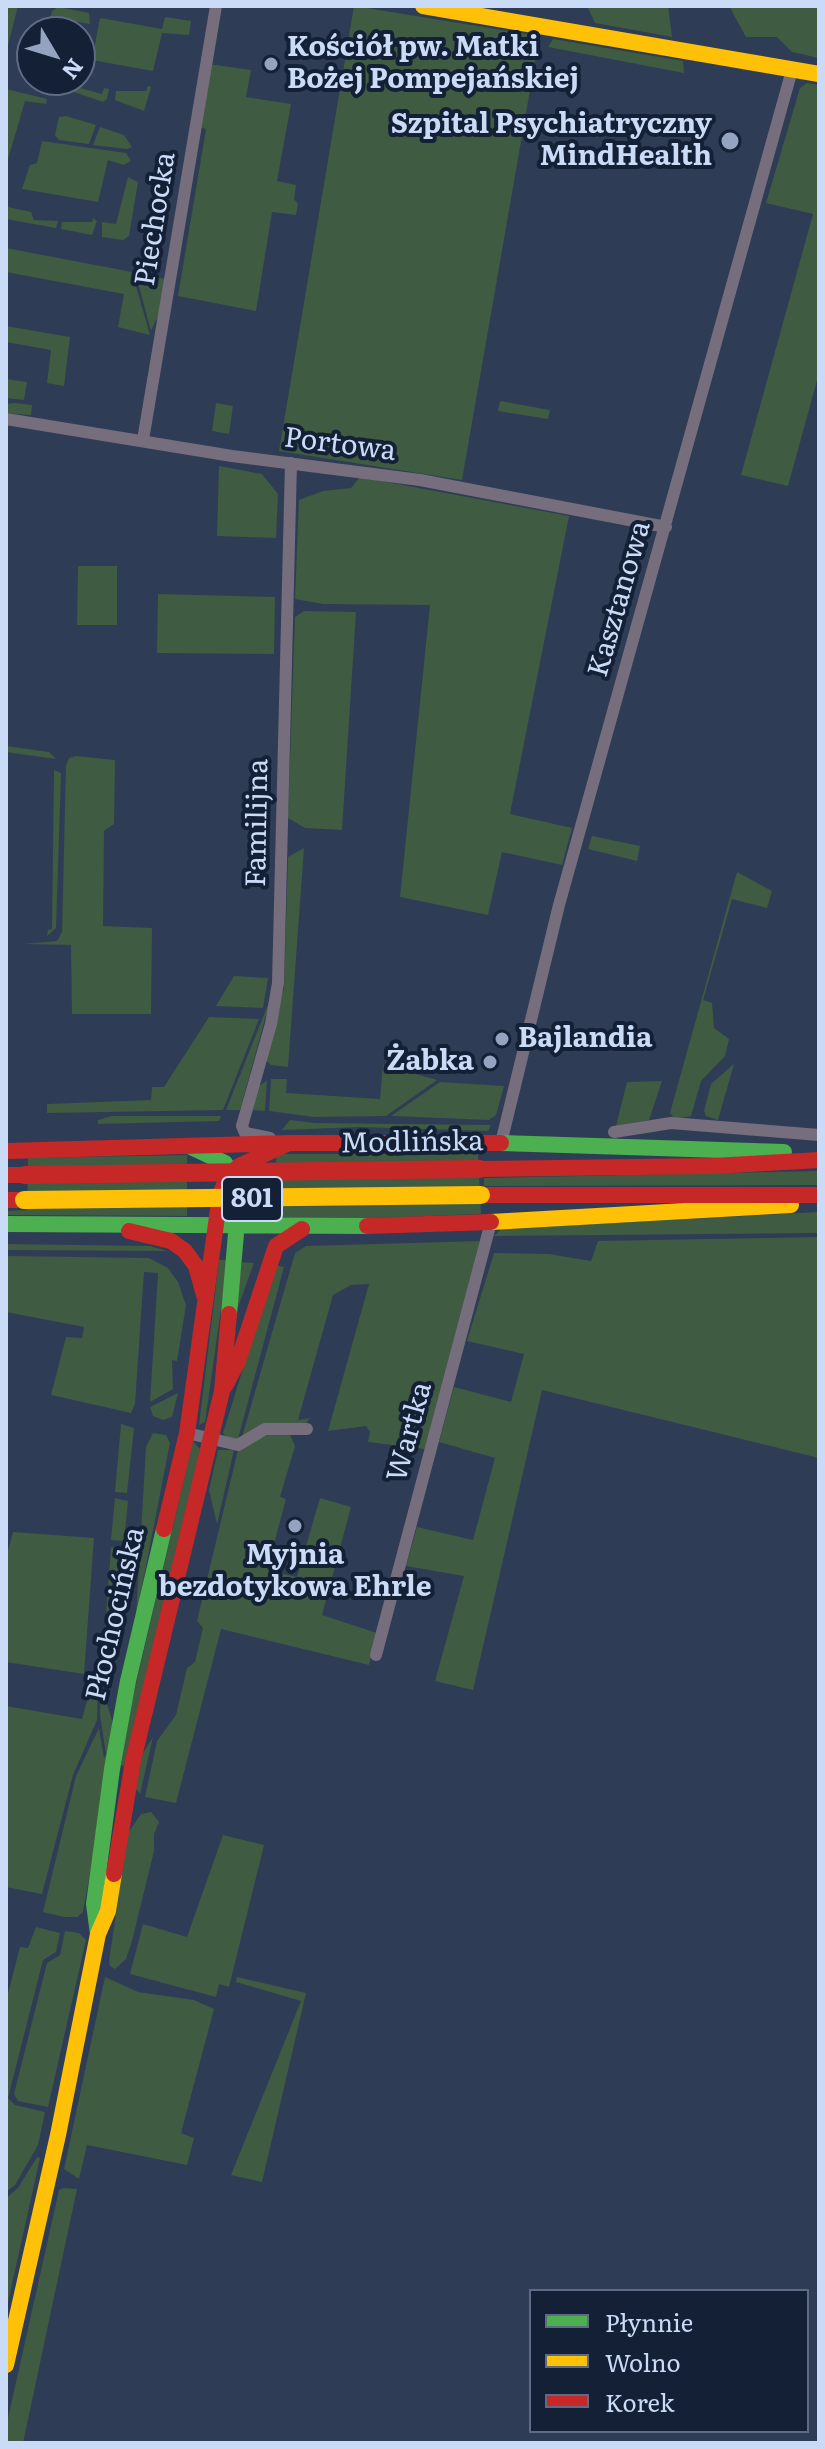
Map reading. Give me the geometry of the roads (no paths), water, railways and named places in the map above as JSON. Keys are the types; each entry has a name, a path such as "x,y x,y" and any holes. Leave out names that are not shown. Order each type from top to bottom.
{"main road":[{"path":"423,6 819,74"},
{"path":"6,1151 191,1147 216,1156 232,1171 289,1143"},
{"name":"Modlińska","path":"191,1147 289,1143 501,1143 748,1149 819,1157"},
{"name":"Modlińska","path":"15,1175 713,1166 819,1157"},
{"name":"Płochocińska","path":"98,1934 94,1904 119,1731 187,1433 220,1195 232,1171"},
{"name":"Płochocińska","path":"6,2365 58,2135 98,1934 108,1911 133,1761 222,1391 224,1340 239,1227 240,1188 232,1171"},
{"name":"Modlińska","path":"15,1200 819,1195"},
{"path":"6,1224 306,1228 491,1222 819,1203"},
{"name":"Płochocińska","path":"100,1224 171,1241 185,1251 196,1266 205,1309"},
{"name":"Płochocińska","path":"222,1391 238,1361 276,1246 288,1235 306,1228"}],"street":[{"name":"Piechocka","path":"143,440 216,6"},
{"name":"Kasztanowa","path":"501,1143 551,935 792,70"},
{"name":"Portowa","path":"6,419 420,480 666,527"},
{"name":"Familijna","path":"289,1143 245,1133 242,1126 256,1067 271,1024 278,983 291,463"},
{"path":"614,1132 671,1123 819,1135"},
{"name":"Wartka","path":"376,1655 491,1222"},
{"path":"187,1433 238,1445 265,1429 307,1429"}],"place":[{"name":"Kościół pw. Matki Bożej Pompejańskiej","path":"271,64"},
{"name":"Szpital Psychiatryczny MindHealth","path":"730,141"},
{"name":"Bajlandia","path":"502,1039"},
{"name":"Żabka","path":"490,1062"},
{"name":"Myjnia bezdotykowa Ehrle","path":"295,1526"}]}
